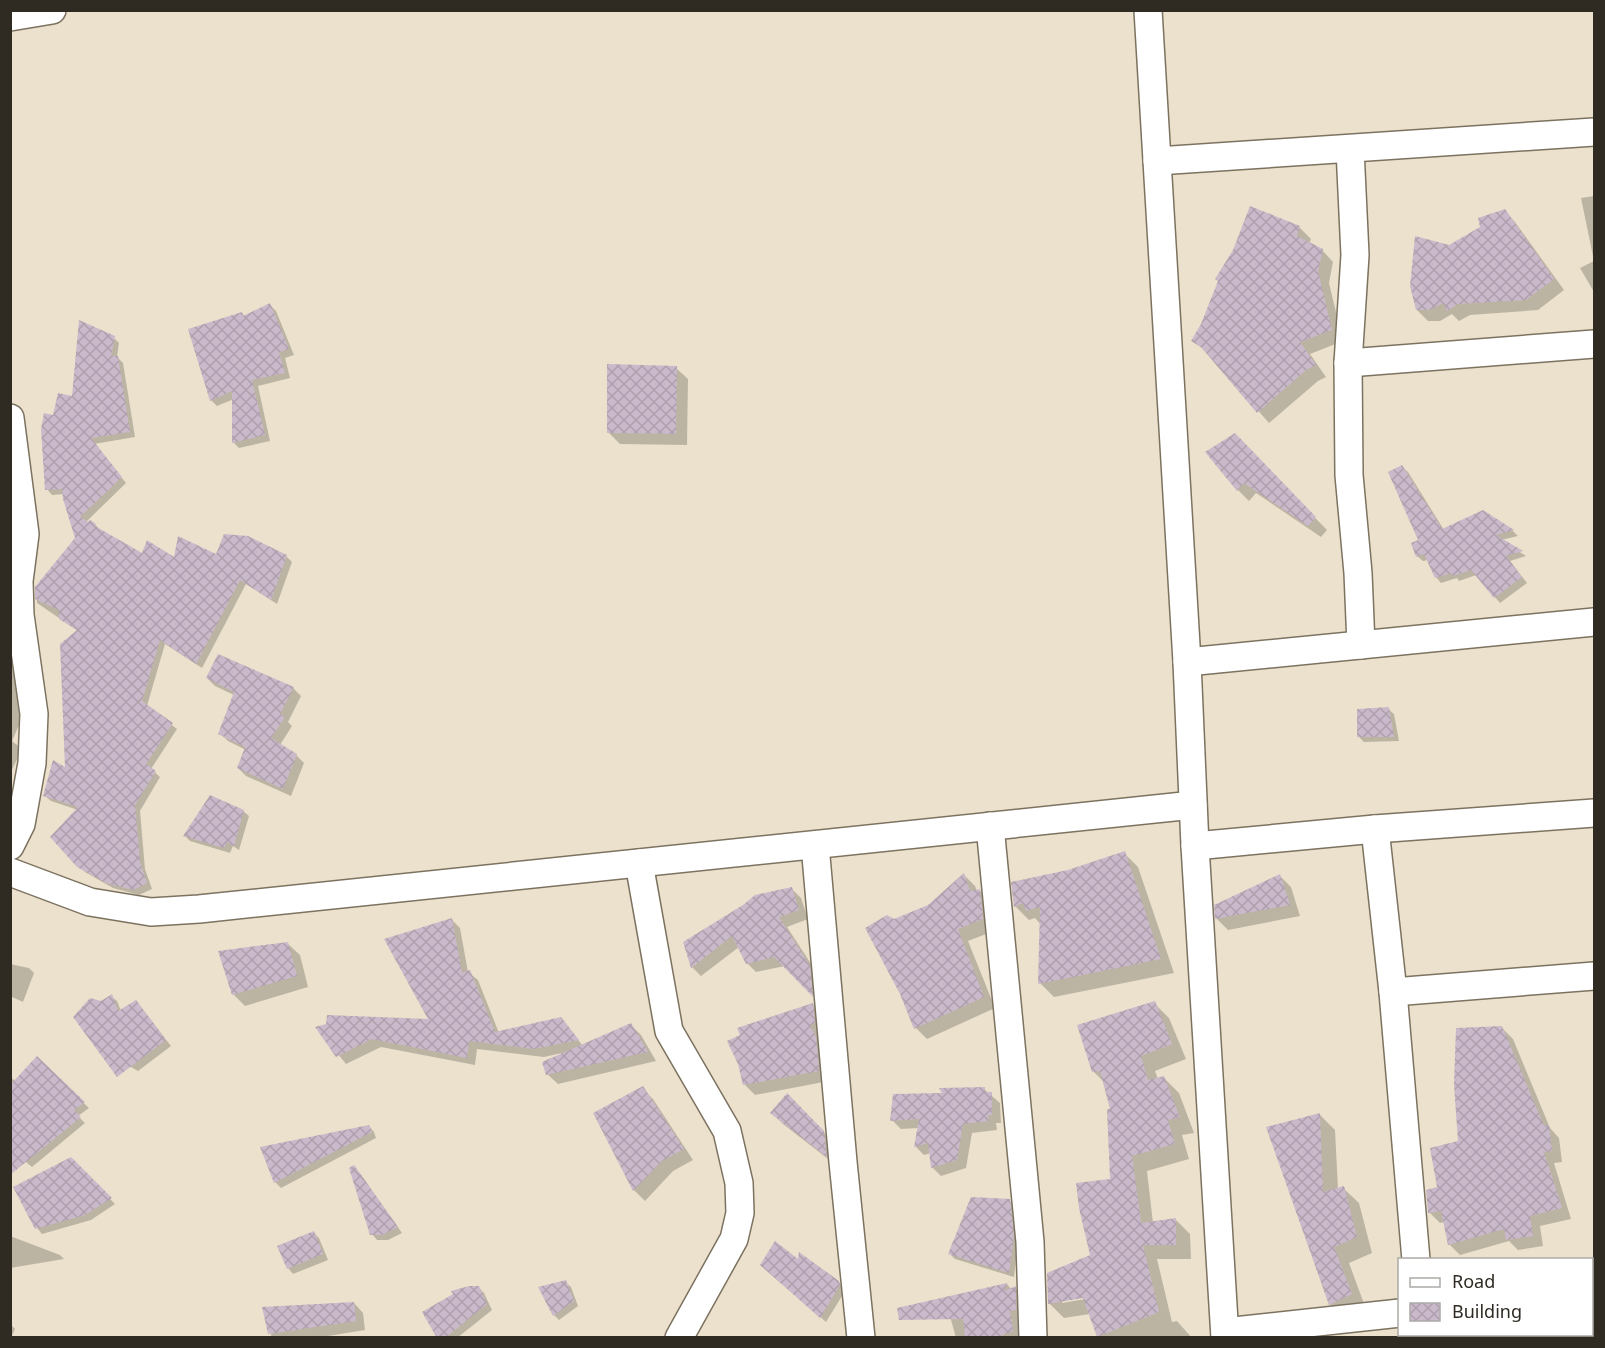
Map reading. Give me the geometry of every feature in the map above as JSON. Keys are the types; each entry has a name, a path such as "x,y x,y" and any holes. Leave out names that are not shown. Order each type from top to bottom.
{"street":[{"path":"10,17 52,10"},
{"path":"1149,10 1187,662 1195,846 1225,1335 1398,1313"},
{"path":"1157,161 1594,132"},
{"path":"1350,149 1356,255 1348,363 1349,475 1358,573 1361,645"},
{"path":"1348,363 1594,344"},
{"path":"10,418 25,534 20,580 20,615 34,714 32,763 21,824 10,846"},
{"path":"1187,662 1594,622"},
{"path":"10,872 90,902 151,912 199,909 1193,805"},
{"path":"1195,846 1375,829 1594,813"},
{"path":"990,826 1030,1242 1033,1338"},
{"path":"1375,829 1393,992 1416,1258"},
{"path":"815,845 861,1338"},
{"path":"639,863 669,1031 727,1131 740,1183 740,1213 734,1239 679,1338"},
{"path":"1393,992 1594,976"}],"building":[{"path":"1250,206 1300,226 1297,236 1323,249 1318,271 1332,330 1300,342 1316,365 1306,370 1257,413 1201,347 1191,341 1201,324 1218,281 1215,279 1233,250"},
{"path":"1505,209 1554,279 1526,300 1458,304 1447,311 1443,303 1429,310 1416,310 1410,286 1415,236 1449,245 1480,227 1478,218"},
{"path":"270,303 289,349 279,352 285,373 252,380 265,435 232,443 232,391 210,401 188,329 242,312 243,316"},
{"path":"79,320 115,336 111,356 118,356 130,432 91,438 122,477 80,517 88,522 90,520 96,524 95,526 142,553 147,540 174,557 178,536 216,554 224,534 248,536 287,555 271,600 240,580 196,664 160,640 142,701 173,723 146,764 156,771 135,805 140,862 147,883 133,890 106,883 77,867 50,837 78,807 43,796 53,760 65,767 60,644 77,630 59,619 59,610 35,599 35,587 75,538 62,489 45,490 41,429 44,413 53,415 58,393 72,396"},
{"path":"607,364 677,366 676,434 607,433"},
{"path":"1235,433 1316,517 1308,526 1244,483 1237,491 1205,452"},
{"path":"1402,465 1442,529 1483,510 1514,530 1496,535 1523,551 1506,556 1522,577 1494,598 1471,570 1453,576 1451,573 1435,578 1424,554 1416,557 1411,543 1418,540 1388,472"},
{"path":"218,654 294,687 280,714 285,717 271,738 297,754 283,789 237,768 245,747 218,734 234,692 206,678"},
{"path":"1389,707 1394,737 1357,737 1357,709"},
{"path":"210,795 244,810 234,846 227,842 224,848 183,836"},
{"path":"1125,851 1161,959 1038,984 1040,907 1026,911 1023,903 1014,907 1011,882 1068,870"},
{"path":"964,873 970,891 980,889 983,919 958,929 984,997 914,1029 900,994 865,928 887,915 894,919 928,905"},
{"path":"1280,874 1290,905 1215,919 1214,905"},
{"path":"792,887 799,910 779,917 810,966 813,997 774,957 746,964 732,936 691,968 683,942 743,905 755,895"},
{"path":"452,918 462,973 470,970 495,1032 561,1017 579,1040 534,1049 469,1041 467,1058 372,1039 336,1057 315,1027 326,1024 327,1015 428,1019 384,939"},
{"path":"288,942 297,976 232,995 218,951"},
{"path":"112,994 118,1011 136,1000 166,1040 117,1077 73,1017 90,998 101,1001"},
{"path":"1155,1001 1172,1044 1141,1056 1148,1080 1164,1076 1180,1118 1168,1120 1175,1144 1132,1156 1141,1223 1176,1218 1176,1245 1143,1245 1159,1312 1097,1337 1083,1298 1048,1304 1047,1273 1090,1255 1079,1208 1076,1183 1110,1179 1107,1109 1110,1109 1100,1071 1092,1072 1077,1025"},
{"path":"813,1003 815,1022 810,1026 816,1037 819,1071 743,1085 738,1064 727,1041 740,1035 737,1028"},
{"path":"631,1023 648,1052 546,1075 542,1062"},
{"path":"1502,1026 1544,1126 1549,1125 1552,1151 1544,1152 1562,1208 1530,1216 1533,1236 1506,1240 1504,1229 1448,1245 1441,1211 1428,1213 1426,1190 1437,1187 1430,1148 1458,1141 1454,1085 1456,1028"},
{"path":"37,1056 85,1102 74,1110 81,1117 10,1175 10,1085"},
{"path":"643,1086 684,1149 662,1161 633,1191 593,1113"},
{"path":"985,1087 985,1092 992,1092 992,1115 988,1115 989,1121 963,1124 957,1160 931,1168 928,1143 914,1147 919,1119 890,1121 893,1094 942,1093 939,1088"},
{"path":"787,1093 824,1131 827,1157 770,1113"},
{"path":"1320,1113 1323,1192 1344,1186 1357,1237 1334,1247 1352,1294 1329,1305 1266,1127"},
{"path":"369,1125 372,1132 274,1183 260,1147"},
{"path":"71,1157 112,1198 85,1215 35,1229 13,1187"},
{"path":"354,1165 398,1227 382,1235 370,1235 349,1168"},
{"path":"971,1197 1010,1199 1014,1235 1009,1273 948,1254"},
{"path":"314,1231 323,1254 287,1269 277,1246"},
{"path":"775,1241 798,1259 799,1252 839,1281 840,1285 820,1318 760,1265"},
{"path":"566,1280 574,1301 553,1316 538,1287"},
{"path":"1007,1283 1004,1291 1016,1286 1016,1310 1010,1311 1013,1331 995,1338 965,1338 963,1319 899,1320 897,1308"},
{"path":"479,1286 487,1304 445,1338 437,1338 422,1312 453,1294 451,1291"},
{"path":"354,1302 356,1321 268,1334 262,1307"}]}
